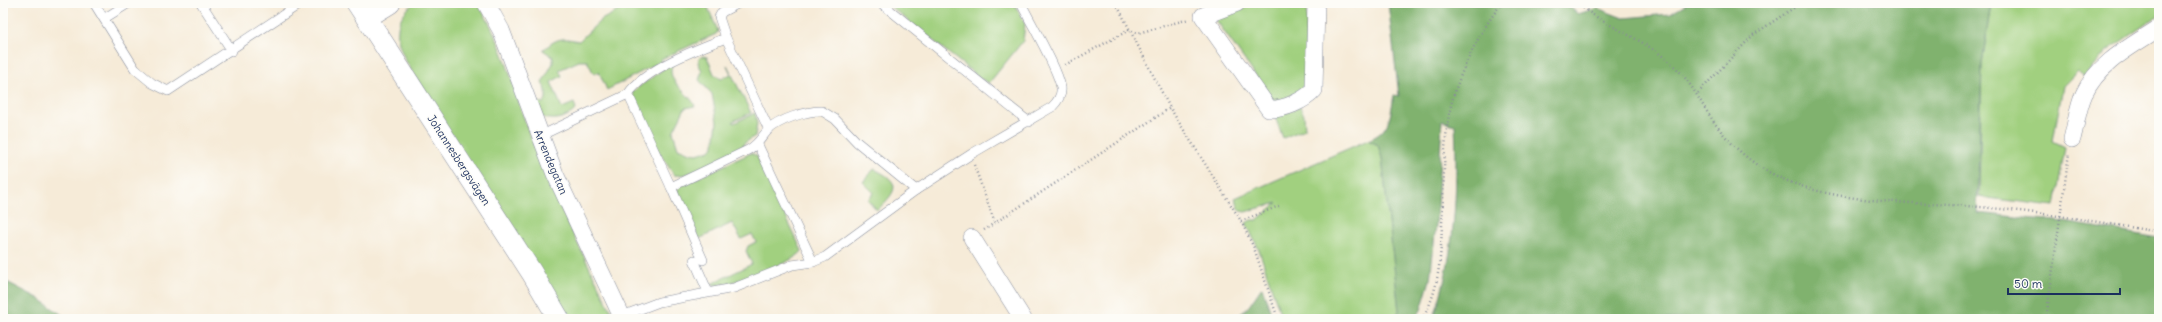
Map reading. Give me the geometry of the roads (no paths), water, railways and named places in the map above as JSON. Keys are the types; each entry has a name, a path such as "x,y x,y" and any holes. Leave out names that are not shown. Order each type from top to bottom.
{"street":[{"path":"362,10 390,3"},
{"name":"Arrendegatan","path":"486,3 501,30 540,136 556,174 622,318"},
{"path":"1237,3 1203,16 1269,110 1276,110 1308,97 1314,90 1316,3"},
{"name":"Johannesbergsvägen","path":"362,10 532,273 559,319"},
{"path":"2072,139 2084,94 2097,74 2113,58 2159,28"},
{"path":"972,238 1022,319"}],"lane":[{"path":"94,3 105,18 135,69 152,83 168,91 232,51 298,5 297,3"},
{"path":"105,18 129,3"},
{"path":"201,3 232,51"},
{"path":"739,3 722,12 719,17 726,38 769,130"},
{"path":"881,3 1029,122"},
{"path":"622,318 659,302 734,288 792,265 813,262 825,257 916,190 970,155 1029,122 1052,107 1059,100 1061,88 1055,70 1021,3"},
{"path":"540,136 628,94 634,86 641,81 679,58 726,38"},
{"path":"628,94 671,187 699,260 708,292"},
{"path":"671,187 758,145 769,130 803,114 822,111 835,119 857,142 916,190"},
{"path":"758,145 813,262"}]}
